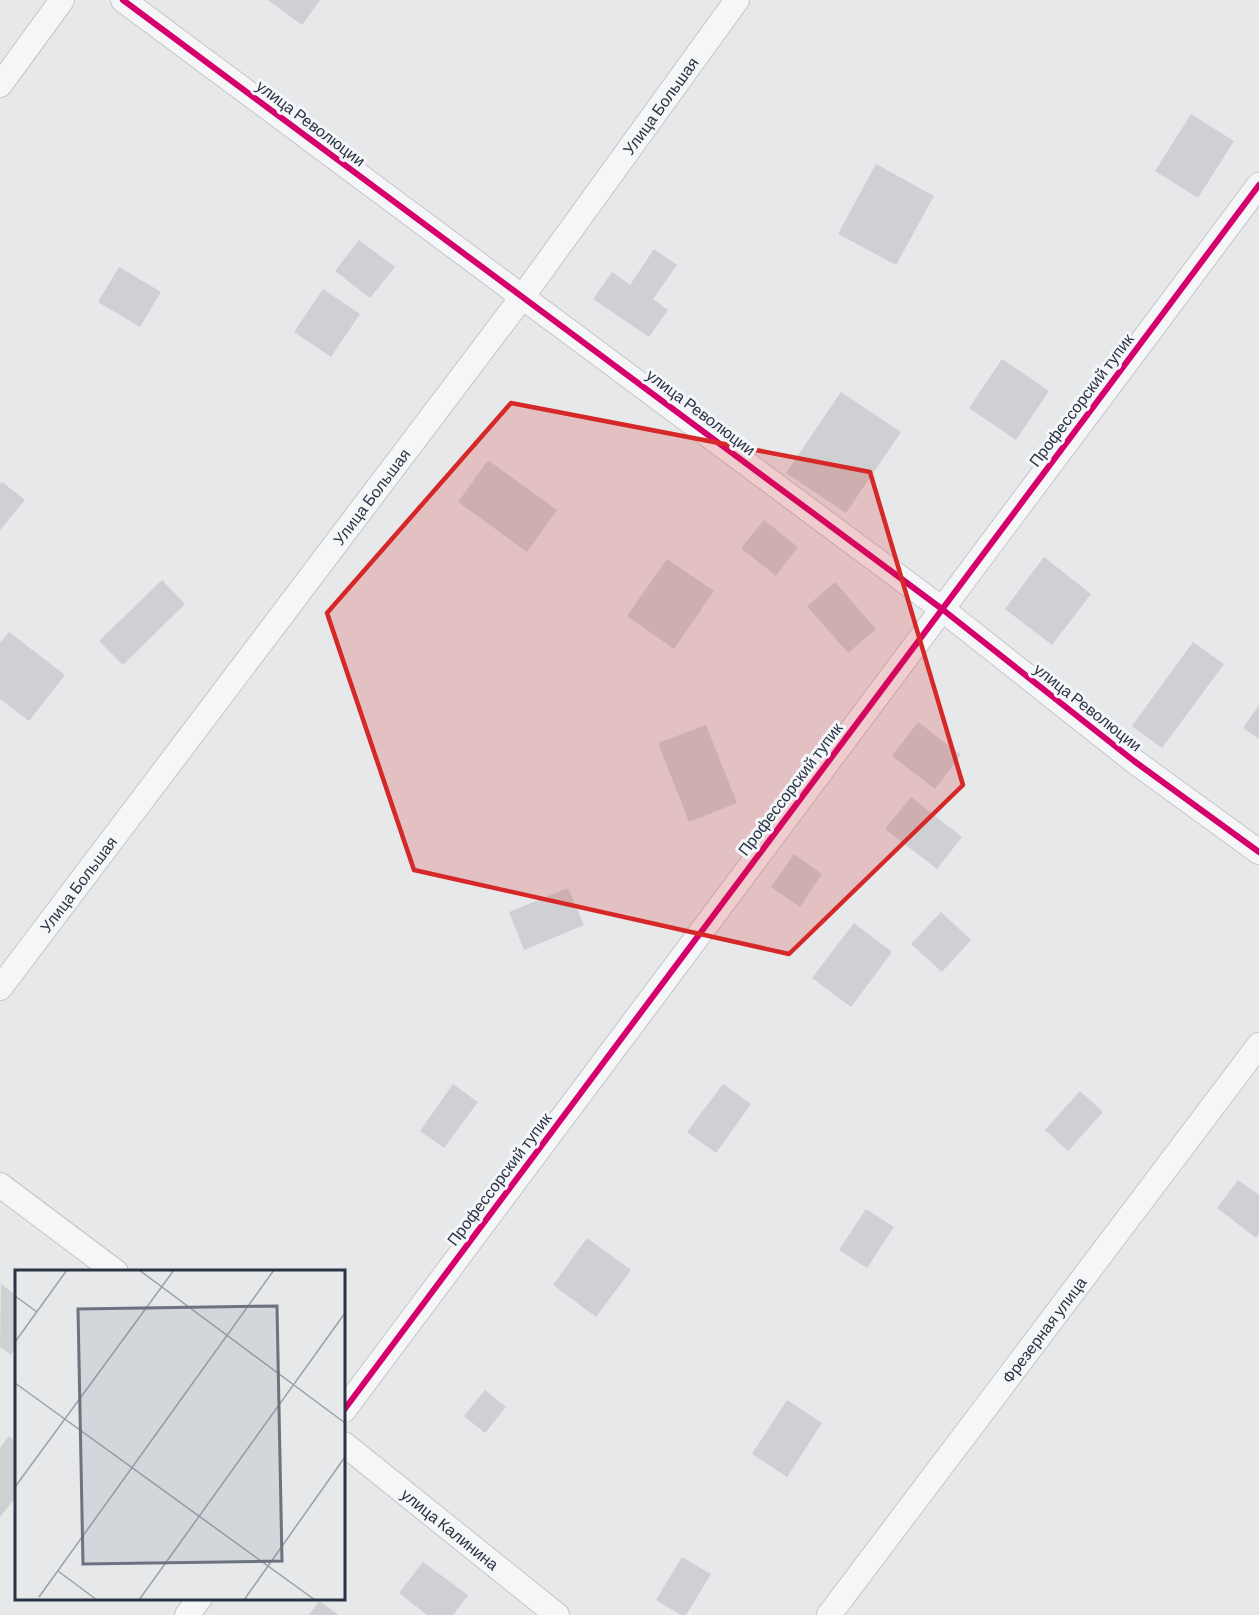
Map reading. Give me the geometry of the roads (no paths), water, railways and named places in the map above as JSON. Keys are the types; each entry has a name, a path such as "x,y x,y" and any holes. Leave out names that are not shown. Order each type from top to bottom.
{"street":[{"path":"0,85 62,0"},
{"name":"улица Революции","path":"123,0 942,609 1134,760 1259,852"},
{"name":"Улица Большая","path":"0,988 523,296 737,0"},
{"name":"Профессорский тупик","path":"345,1409 1259,185"},
{"name":"Фрезерная улица","path":"829,1615 1259,1045"},
{"path":"0,1185 113,1270"},
{"name":"улица Калинина","path":"345,1445 557,1615"},
{"path":"187,1615 199,1600"}]}
